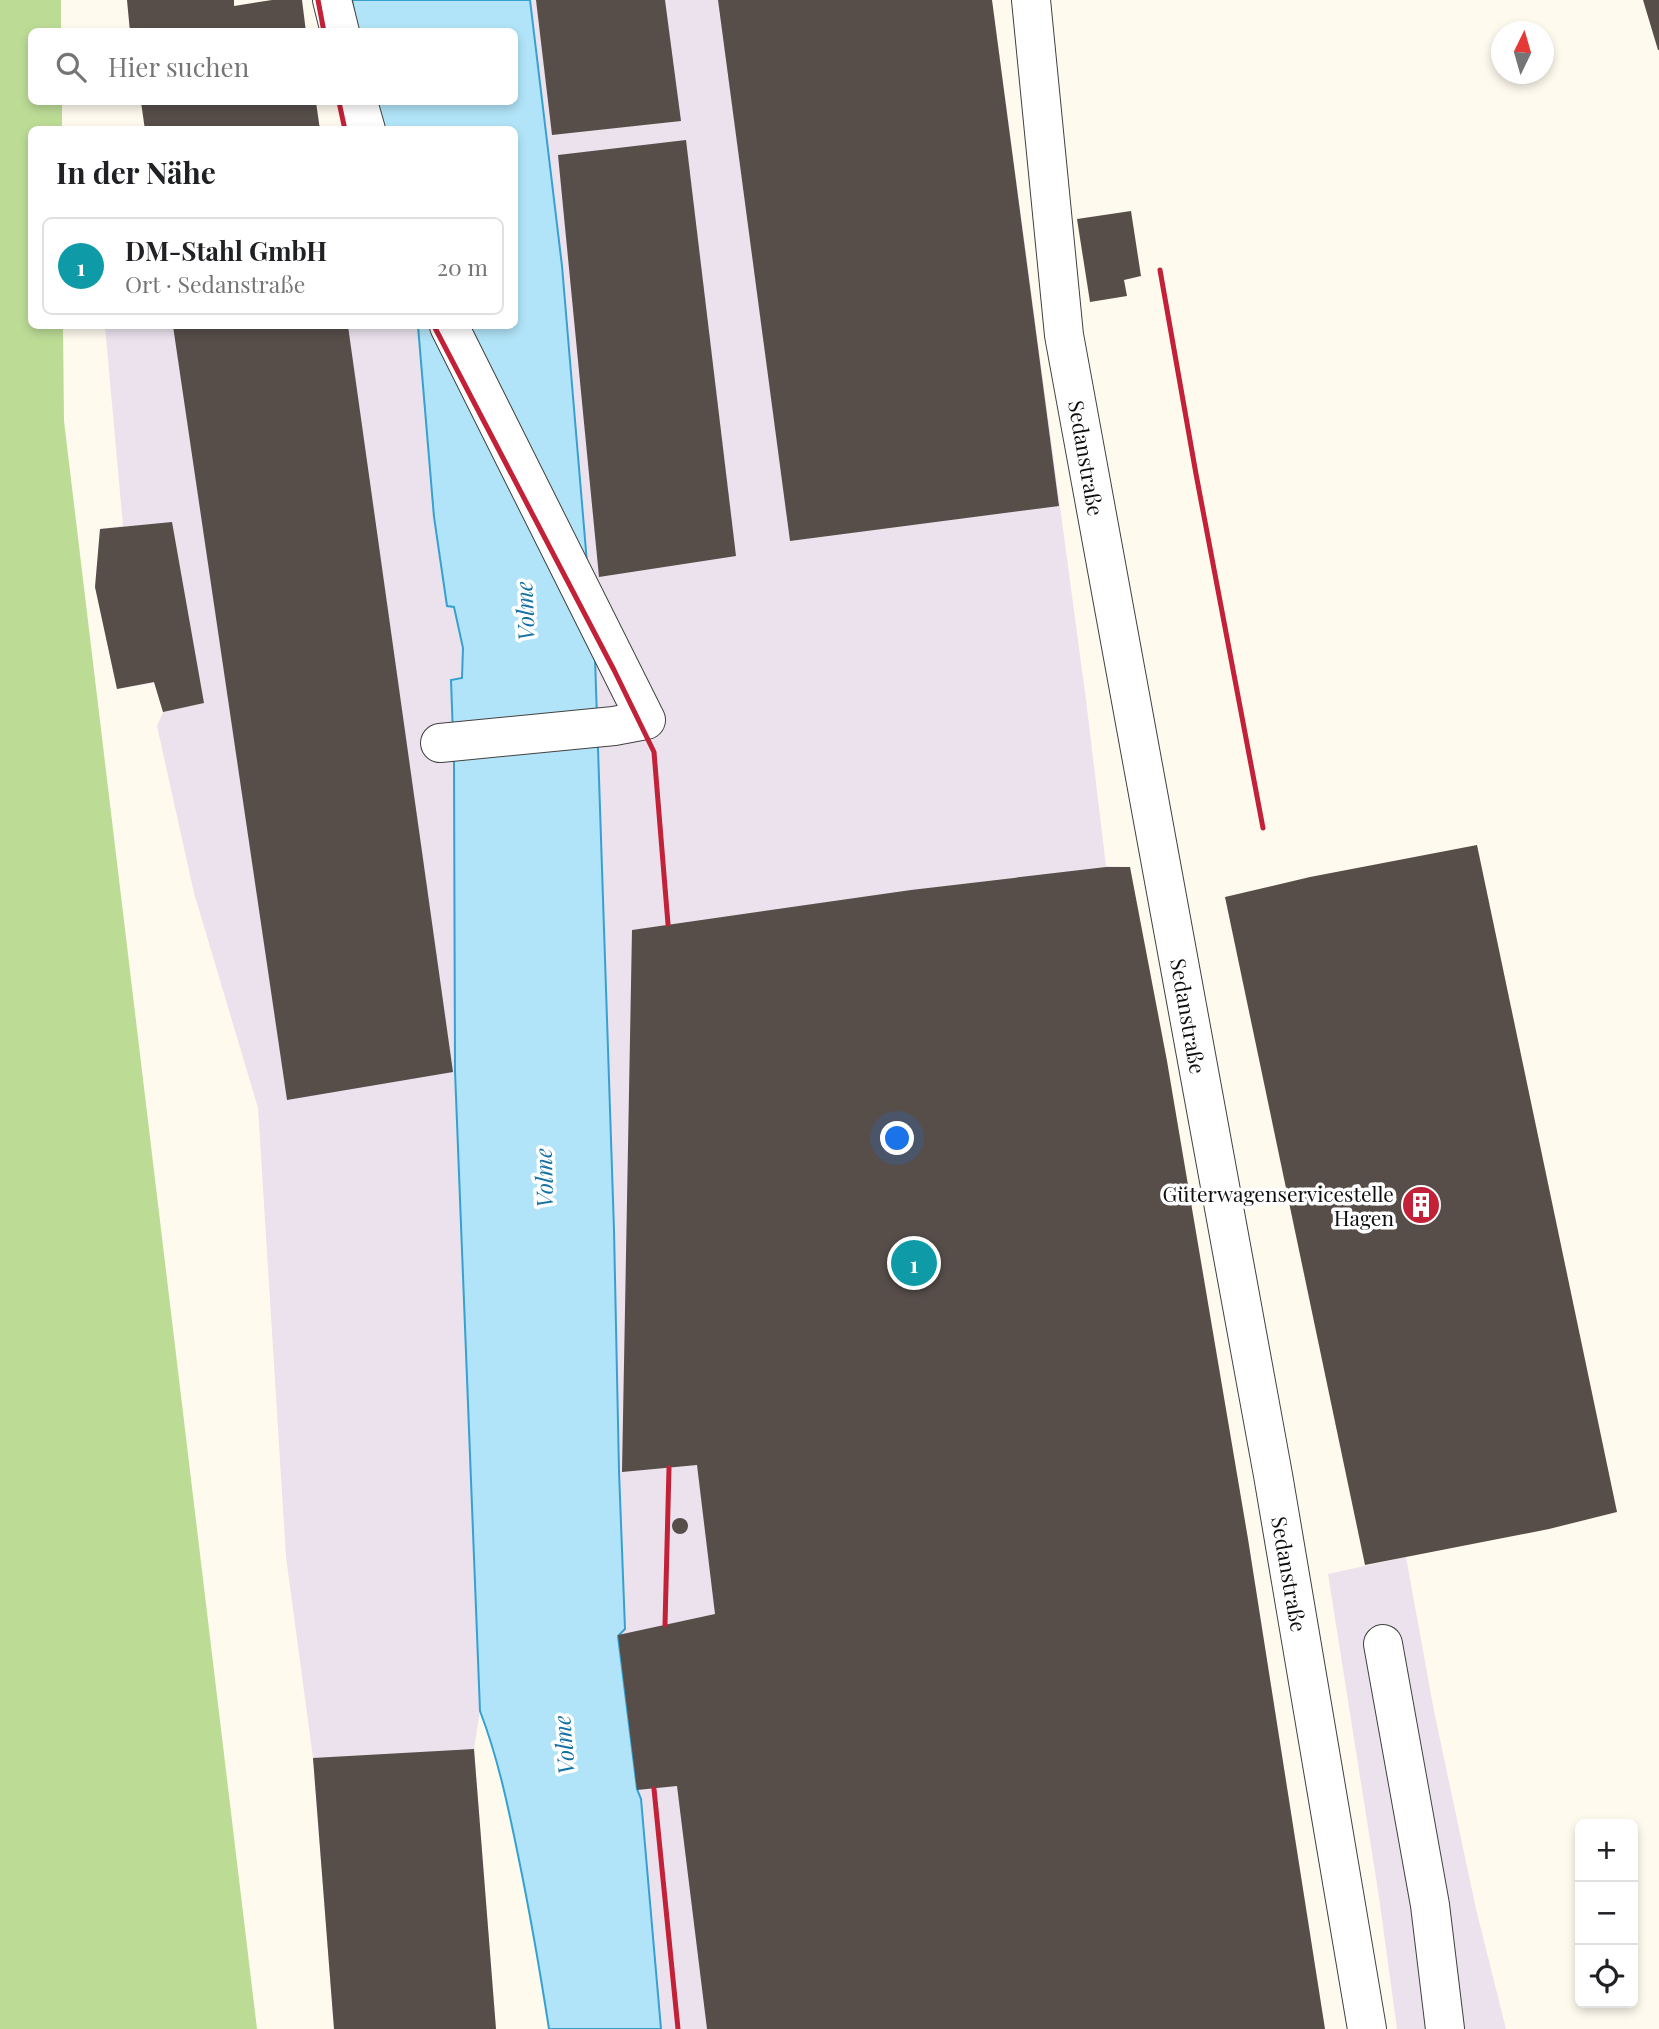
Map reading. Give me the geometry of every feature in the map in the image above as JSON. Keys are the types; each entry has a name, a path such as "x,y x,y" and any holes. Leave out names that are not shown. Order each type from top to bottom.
{"street":[{"path":"331,0 339,28"},
{"name":"Sedanstraße","path":"1031,0 1064,335 1273,1475 1367,2029"},
{"path":"359,105 365,126"},
{"path":"440,743 614,726 646,720 451,329"},
{"path":"1383,1644 1430,1905 1445,2029"}],"shaded area":[{"path":"530,0 992,0 1106,866 1130,867 1248,1539 1325,2029 661,2029 641,1799 637,1790 618,1635 625,1628 595,658 562,266"},
{"path":"105,329 418,329 447,606 454,607 463,648 462,678 451,680 454,764 455,1071 480,1711 474,1749 496,2029 334,2029 313,1758 286,1557 258,1108 194,893 157,726 163,712 154,683 117,689 95,587 100,529 123,526"},
{"path":"1406,1557 1434,1711 1476,1909 1506,2029 1397,2029 1328,1574"}],"green space":[{"path":"0,0 61,0 61,28 28,28 28,105 62,105 62,126 28,126 28,329 63,329 64,421 257,2029 0,2029"}],"water":[{"name":"Volme","path":"352,0 530,0 562,266 595,658 625,1629 618,1636 637,1789 641,1799 661,2029 549,2029 531,1920 510,1818 480,1711 455,1071 454,764 451,680 462,678 463,648 454,607 447,606 434,517 418,329 518,329 518,126 376,126 373,105 518,105 518,28 357,28"}],"building":[{"path":"127,0 234,0 234,6 272,0 302,0 306,28 130,28"},
{"path":"536,0 665,0 681,121 552,135"},
{"path":"718,0 992,0 1059,506 790,541"},
{"path":"1643,0 1659,0 1659,50 1658,50"},
{"path":"141,105 316,105 319,126 144,126"},
{"path":"686,140 736,556 599,577 558,155"},
{"path":"1131,211 1141,276 1124,280 1127,296 1090,302 1077,219"},
{"path":"173,329 348,329 453,1072 287,1100"},
{"path":"172,522 204,703 163,712 154,682 117,689 95,587 100,529"},
{"name":"Güterwagenservicestelle Hagen","path":"1477,845 1617,1512 1549,1529 1365,1565 1225,897 1310,877"},
{"path":"1106,867 1130,867 1167,1061 1248,1539 1325,2029 707,2029 677,1786 637,1790 618,1635 715,1614 697,1465 622,1472 632,930 911,890"},
{"path":"680,1518 686,1520 686,1532 680,1534 674,1532 672,1526 674,1520"},
{"path":"474,1749 496,2029 334,2029 313,1758"}],"railway":[{"path":"318,0 323,28"},
{"path":"340,105 344,126"},
{"path":"1160,270 1263,828"},
{"path":"436,329 654,752 668,924"},
{"path":"665,1625 669,1468"},
{"path":"654,1789 678,2029"}],"place":[{"name":"Güterwagenservicestelle Hagen","path":"1421,1205"},
{"name":"DM-Stahl GmbH","path":"914,1263"}]}
